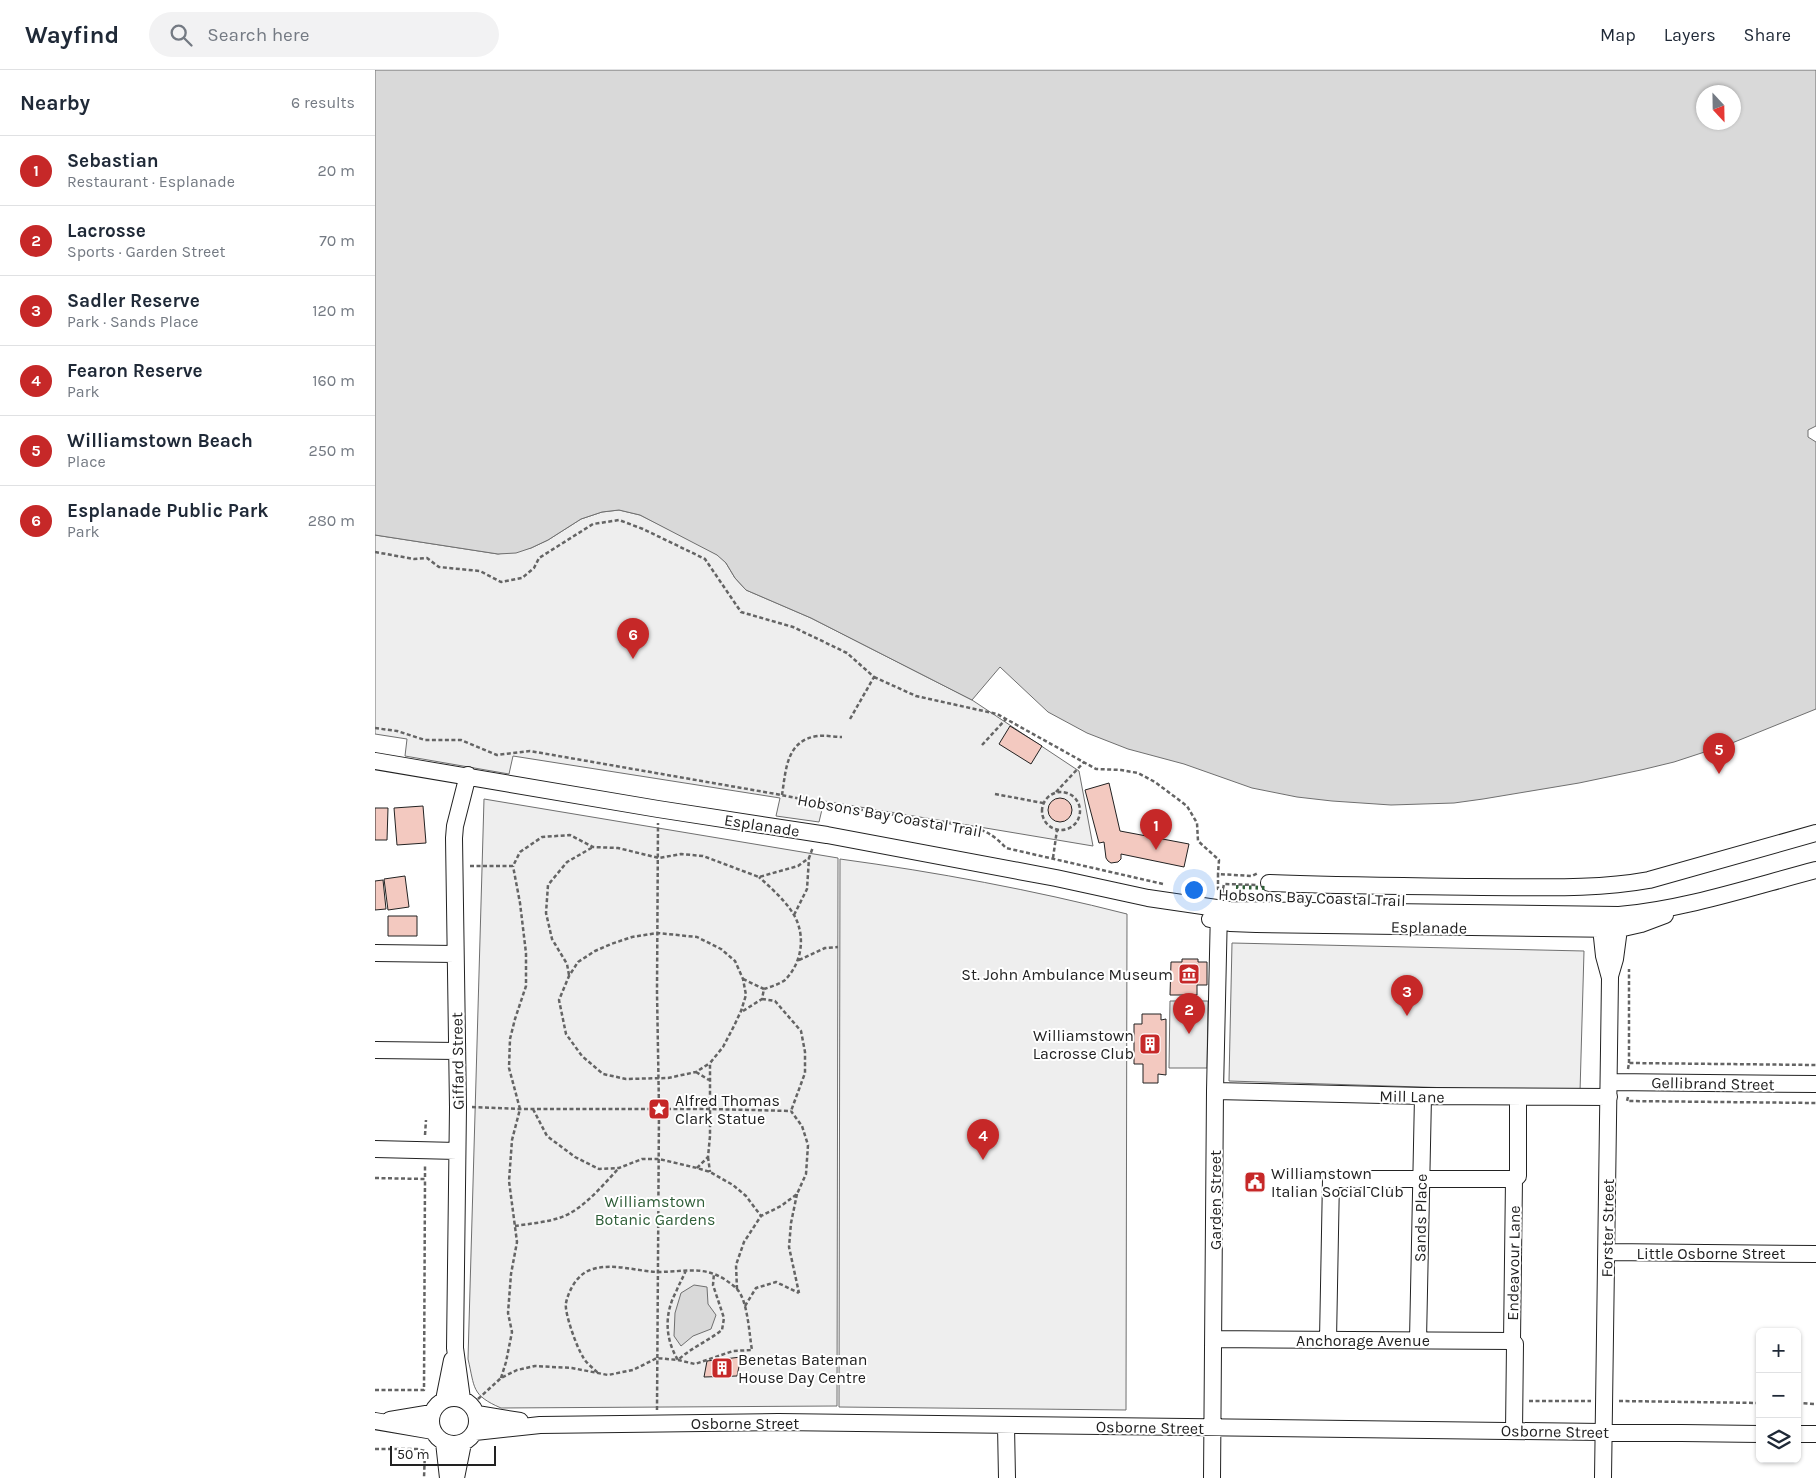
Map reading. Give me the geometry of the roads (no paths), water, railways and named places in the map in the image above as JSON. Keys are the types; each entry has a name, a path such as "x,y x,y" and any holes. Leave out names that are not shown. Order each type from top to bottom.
{"street":[{"name":"Esplanade","path":"375,761 818,834 1046,876 1148,898 1221,909 1256,924 1641,924 1708,899 1816,870"},
{"name":"Giffard Street","path":"444,1400 455,1348 458,1106 455,826 467,775"},
{"name":"Hobsons Bay Coastal Trail","path":"1264,877 1333,886 1582,887 1622,885 1649,880 1816,833"},
{"name":"Garden Street","path":"1212,1478 1215,1091 1221,909"},
{"name":"Forster Street","path":"1603,1478 1609,1089 1609,978 1604,956 1608,925"},
{"path":"375,953 455,954"},
{"path":"375,1050 457,1051"},
{"name":"Gellibrand Street","path":"1609,1089 1816,1084"},
{"name":"Mill Lane","path":"1215,1091 1518,1097 1609,1089"},
{"name":"Sands Place","path":"1418,1340 1423,1096"},
{"name":"Endeavour Lane","path":"1514,1431 1515,1344 1512,1341 1514,1179 1517,1176 1518,1097"},
{"path":"375,1150 457,1151"},
{"path":"1328,1340 1331,1179 1514,1179"},
{"name":"Little Osborne Street","path":"1607,1252 1816,1254"},
{"name":"Anchorage Avenue","path":"1214,1339 1512,1341"},
{"name":"Giffard Street","path":"455,1348 470,1406"},
{"path":"448,1478 438,1437 431,1425 432,1413 439,1403 450,1398 470,1406 477,1426 469,1437 456,1478"},
{"name":"Osborne Street","path":"470,1406 540,1425"},
{"path":"376,1422 432,1413"},
{"path":"376,1422 438,1437 457,1444 469,1437"},
{"name":"Osborne Street","path":"469,1437 540,1425 778,1422 1756,1434"},
{"path":"1006,1426 1007,1478"},
{"path":"1801,1434 1816,1434"}],"place":[{"name":"Esplanade Public Park","path":"633,659"},
{"name":"Williamstown Beach","path":"1719,774"},
{"name":"Sebastian","path":"1156,850"},
{"name":"St. John Ambulance Museum","path":"1189,974"},
{"name":"Sadler Reserve","path":"1407,1016"},
{"name":"Lacrosse","path":"1189,1034"},
{"name":"Williamstown Lacrosse Club","path":"1150,1044"},
{"name":"Alfred Thomas Clark Statue","path":"659,1109"},
{"name":"Fearon Reserve","path":"983,1160"},
{"name":"Williamstown Italian Social Club","path":"1255,1182"},
{"name":"Benetas Bateman House Day Centre","path":"722,1368"}],"park label":[{"name":"Williamstown Botanic Gardens","path":"655,1210"}]}
